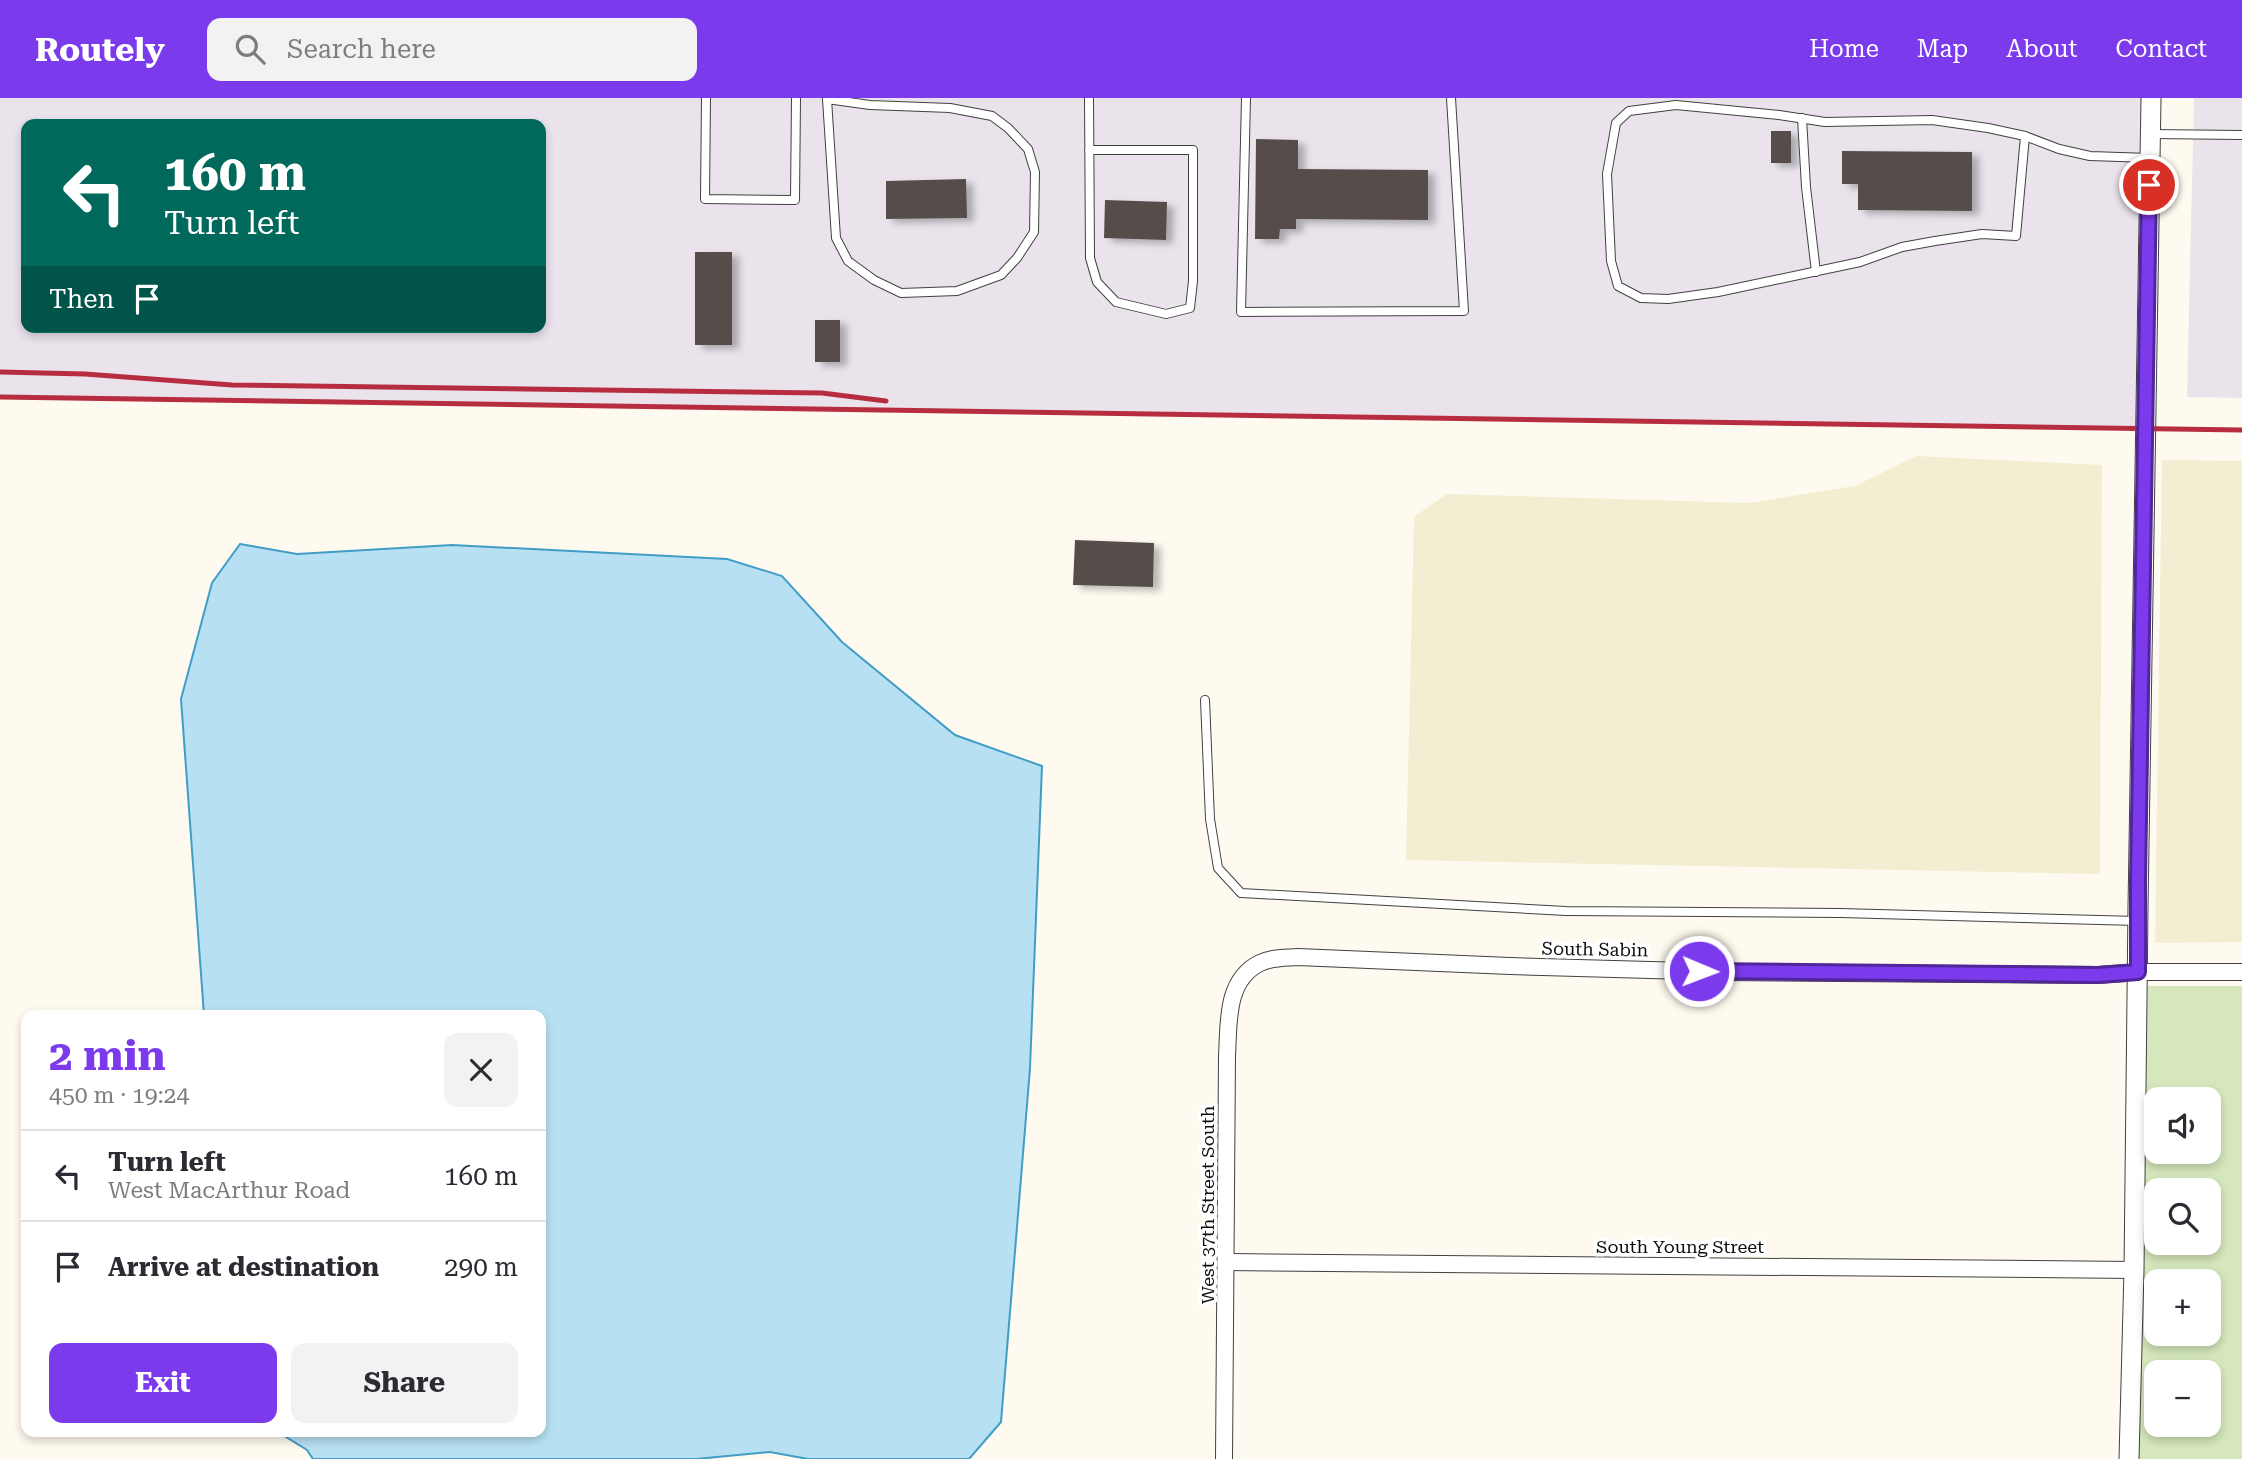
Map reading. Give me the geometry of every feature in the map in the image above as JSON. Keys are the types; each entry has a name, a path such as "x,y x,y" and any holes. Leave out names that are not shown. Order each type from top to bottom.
{"street":[{"path":"2129,1459 2151,98"},
{"name":"South Sabin","path":"1261,962 1298,957 1722,972 2098,975 2138,972 2242,972"},
{"name":"West 37th Street South","path":"1224,1459 1227,1056 1231,1001 1245,975 1261,962"},
{"name":"South Young Street","path":"1226,1262 2134,1270"}],"lane":[{"path":"706,98 705,199 795,200 796,98"},
{"path":"827,98 870,105 950,108 992,116 1008,128 1028,149 1035,172 1034,232 1017,258 1001,275 957,291 901,293 874,280 848,261 836,239 827,98"},
{"path":"1089,98 1089,150 1090,258 1097,282 1115,302 1166,314 1190,308 1193,281 1193,150 1089,150"},
{"path":"1246,98 1241,312 1464,311 1451,98"},
{"path":"2025,136 2016,236 1982,234 1924,243 1816,272 1668,299 1641,298 1618,286 1611,261 1607,174 1616,123 1629,111 1676,105 1825,121 1932,120 2025,136 2059,149 2090,156 2150,158"},
{"path":"1802,118 1806,187 1816,272"},
{"path":"2150,134 2242,135"},
{"path":"1205,699 1210,819 1218,867 1241,893 1566,911 1840,913 2138,921"}],"shaded area":[{"path":"0,98 2151,98 2145,429 0,398"},
{"path":"2194,98 2242,98 2242,398 2187,397"},
{"path":"1916,456 2102,465 2100,874 1406,860 1414,517 1447,494 1749,503 1855,486"},
{"path":"2162,460 2242,461 2242,942 2155,943"}],"green space":[{"path":"2138,986 2242,986 2242,1459 2138,1459"}],"water":[{"path":"240,544 297,554 452,545 727,559 782,576 842,642 955,735 1042,766 1030,1068 1001,1422 969,1459 808,1459 770,1452 696,1459 313,1459 307,1450 286,1437 546,1437 546,1010 204,1010 181,699 212,583"}],"building":[{"path":"1771,131 1791,131 1791,163 1771,163"},
{"path":"1256,139 1298,140 1298,169 1428,170 1428,220 1296,219 1296,229 1280,229 1279,239 1255,239"},
{"path":"1842,151 1972,152 1972,211 1858,210 1858,184 1842,184"},
{"path":"966,179 967,218 886,219 886,181"},
{"path":"1105,200 1167,202 1166,240 1104,238"},
{"path":"695,252 732,252 732,345 695,345"},
{"path":"815,320 840,320 840,362 815,362"},
{"path":"1075,540 1154,543 1153,587 1073,585"}],"railway":[{"path":"0,372 85,374 232,385 822,393 886,401"},
{"path":"0,397 2242,430"}],"route":[{"path":"1699,971 2098,975 2138,972 2149,185"}]}
